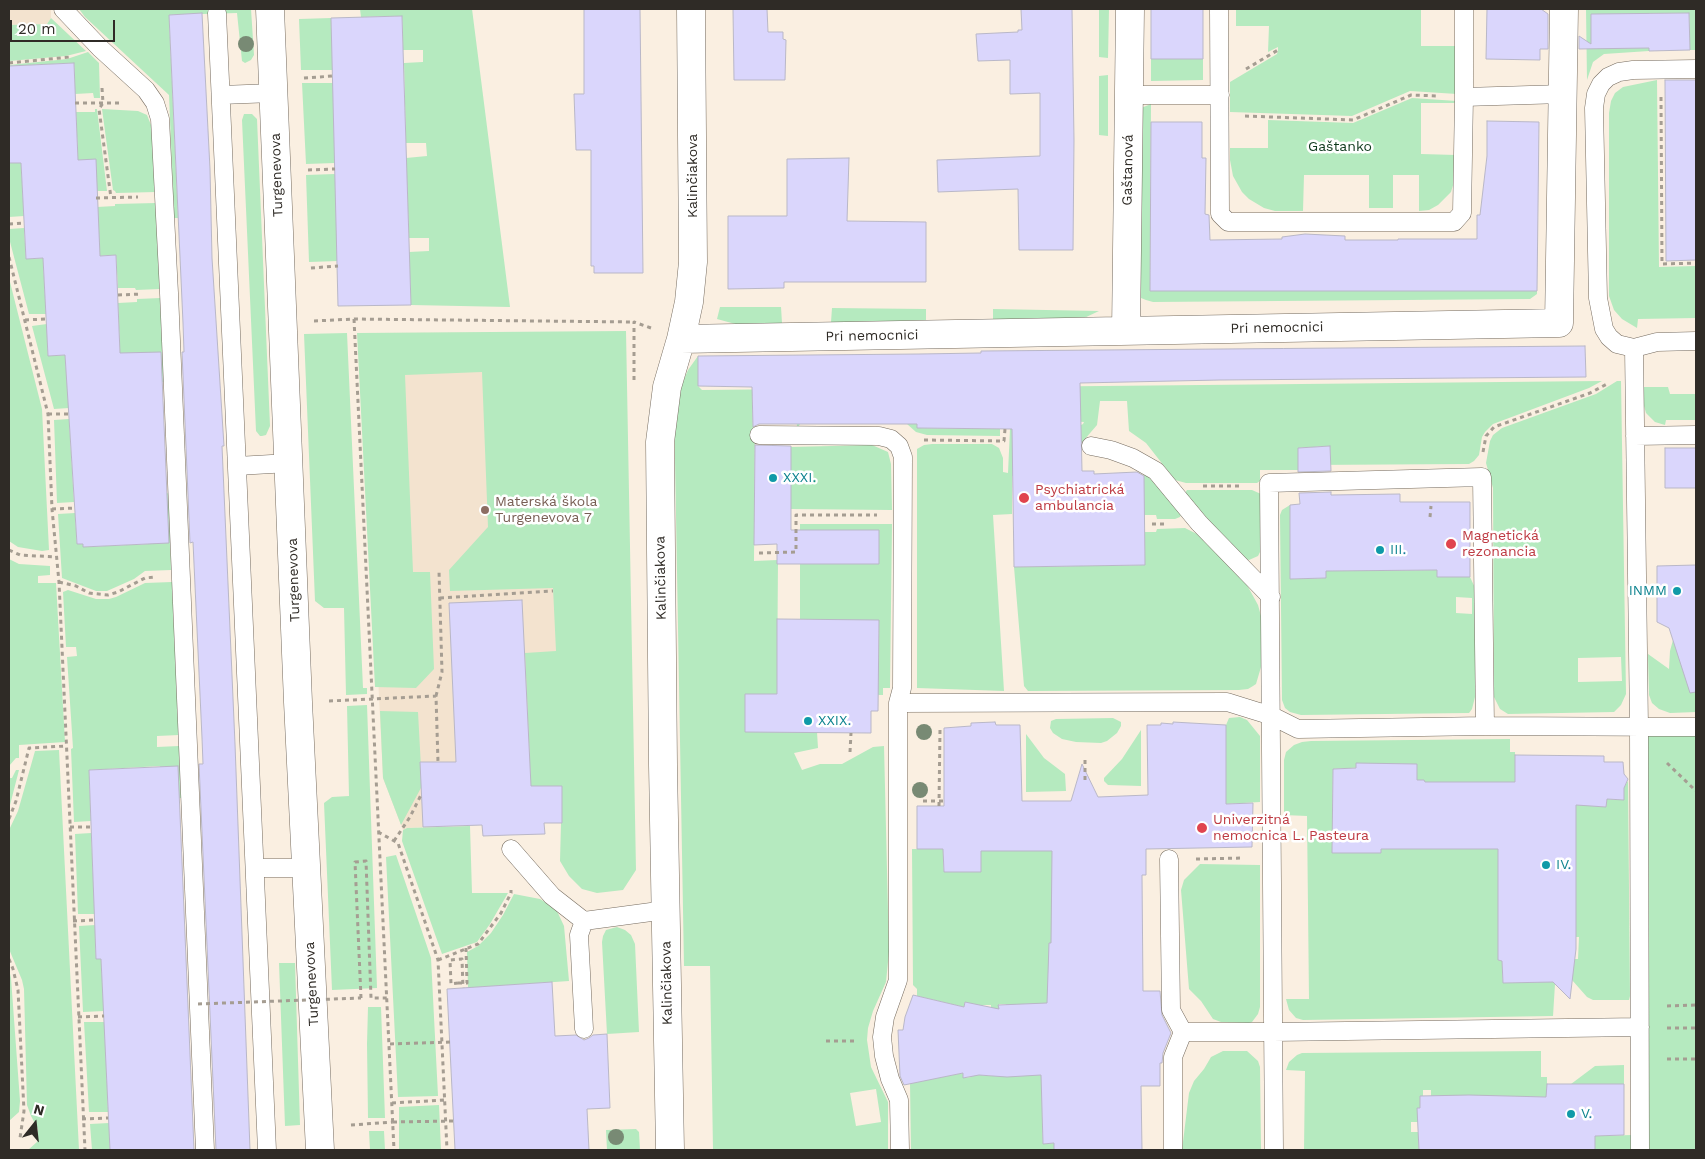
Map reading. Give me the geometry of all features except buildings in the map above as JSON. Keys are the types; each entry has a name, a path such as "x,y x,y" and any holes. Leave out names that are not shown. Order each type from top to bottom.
{"street":[{"name":"Turgenevova","path":"270,9 306,868 320,1150"},
{"name":"Kalinčiakova","path":"670,1150 660,442 667,388 689,302 694,262 691,9"},
{"name":"Gaštanová","path":"1126,331 1130,9"},
{"name":"Pri nemocnici","path":"681,339 1559,323 1564,9"}],"lane":[{"path":"63,9 100,48 136,80 155,103 160,119 204,1150"},
{"path":"1219,9 1220,214 1228,222 1454,222 1462,213 1464,9"},
{"path":"217,13 267,1150"},
{"path":"1696,69 1619,72 1608,77 1602,84 1596,94 1594,108 1598,298 1604,329 1609,338 1617,344 1634,348 1657,342 1696,341"},
{"path":"221,95 273,93"},
{"path":"1464,96 1563,94"},
{"path":"1129,95 1220,95"},
{"path":"1634,348 1639,727 1640,1150"},
{"path":"759,435 880,436 891,439 899,446 903,457 902,688 898,703 898,980 885,1018 882,1037 884,1056 890,1079 899,1100 900,1150"},
{"path":"1634,436 1696,435"},
{"path":"1091,446 1112,450 1133,458 1156,471 1199,522 1270,598"},
{"path":"237,466 289,463"},
{"path":"1274,1150 1269,483 1482,477 1485,726"},
{"path":"898,703 1227,702 1272,716 1298,728 1485,726 1696,727"},
{"path":"511,849 552,896 584,921 666,910"},
{"path":"1169,859 1171,1010 1182,1032 1172,1057 1173,1150"},
{"path":"255,868 306,868"},
{"path":"584,921 579,934 584,1029"},
{"path":"1182,1032 1640,1027"}],"path":[{"path":"9,63 67,58 100,48 103,103 99,109 111,198"},
{"path":"1660,69 1662,264 1696,263"},
{"path":"1219,115 1353,120 1411,95 1464,96"},
{"path":"75,103 155,103"},
{"path":"96,198 163,197"},
{"path":"9,224 24,223"},
{"path":"9,257 48,414 52,509 59,582 82,1119 85,1150"},
{"path":"25,320 46,319"},
{"path":"354,319 394,1150"},
{"path":"283,323 354,319 634,322"},
{"path":"1482,477 1484,444 1489,432 1494,427 1599,389 1620,370 1634,348"},
{"path":"48,414 69,414"},
{"path":"891,439 1004,441 1005,428"},
{"path":"1169,486 1270,486"},
{"path":"52,509 74,508"},
{"path":"759,553 796,552 796,515 903,515"},
{"path":"9,550 20,555 56,557"},
{"path":"438,762 436,696 442,672 439,571"},
{"path":"59,582 76,586 89,593 108,595 145,578"},
{"path":"440,598 553,591"},
{"path":"346,700 436,696"},
{"path":"939,806 940,703"},
{"path":"850,752 851,733"},
{"path":"9,819 16,801 28,748 66,746"},
{"path":"1638,749 1659,755 1696,790"},
{"path":"1085,758 1085,780"},
{"path":"394,841 410,817 422,793"},
{"path":"917,801 944,801"},
{"path":"70,827 91,827"},
{"path":"378,832 398,843 438,960 447,1150"},
{"path":"438,960 478,944 489,931 511,893 511,849"},
{"path":"1169,859 1272,858"},
{"path":"198,1004 360,998 355,862 366,861 371,998 387,998"},
{"path":"73,921 95,920"},
{"path":"463,988 462,959 450,960 451,984 458,984 467,983 466,948"},
{"path":"9,959 17,980 18,990 24,1111 20,1138"},
{"path":"1666,1006 1696,1005"},
{"path":"78,1018 104,1016"},
{"path":"826,1041 842,1041"},
{"path":"390,1044 450,1042"},
{"path":"1667,1059 1696,1059"},
{"path":"392,1103 445,1100"},
{"path":"82,1119 108,1118"},
{"path":"368,1124 453,1121"}],"shaded area":[{"path":"9,9 51,9 51,18 47,24 9,25"},
{"name":"Materská škola Turgenevova 7","path":"599,332 603,821 544,823 545,834 483,836 482,825 407,828 403,830 383,778 361,333"}],"green space":[{"path":"79,9 251,9 254,55 251,60 245,63 242,61 237,13 169,15 178,218 174,218 169,95 85,17"},
{"path":"360,9 472,9 510,307 411,305 409,252 429,251 429,238 409,238 406,158 427,156 426,143 406,143 404,63 423,62 423,50 403,50 402,16 361,17"},
{"path":"1099,9 1109,9 1108,58 1099,57"},
{"path":"1236,9 1421,9 1421,46 1458,46 1457,94 1410,91 1352,116 1230,112 1230,82 1277,54 1278,50 1278,47 1268,52 1269,26 1236,26"},
{"path":"1586,9 1696,9 1696,50 1690,50 1689,13 1649,13 1649,51 1604,54 1593,62 1587,80"},
{"path":"51,18 86,51 66,56 9,61 9,25 47,24"},
{"path":"331,18 333,70 301,70 299,19"},
{"path":"88,52 99,63 100,98 94,98 93,93 75,94 74,63 9,66 67,59"},
{"path":"1151,59 1203,59 1203,80 1151,81"},
{"path":"1108,75 1108,136 1099,135 1099,76"},
{"path":"1657,80 1659,267 1696,266 1696,318 1638,319 1637,328 1622,319 1614,310 1609,296 1609,113 1611,101 1615,93 1623,87"},
{"path":"302,83 333,83 335,163 306,164"},
{"name":"Gaštanko","path":"1412,98 1457,101 1454,103 1421,103 1421,154 1456,155 1454,182 1451,192 1438,205 1429,210 1419,211 1419,175 1393,175 1393,208 1369,208 1369,175 1304,175 1303,211 1275,211 1264,208 1249,199 1242,192 1233,176 1230,148 1268,148 1268,120 1353,123"},
{"path":"1151,104 1150,291 1537,291 1537,294 1530,299 1153,302 1141,298 1139,292 1141,108"},
{"path":"95,109 97,109 107,191 97,191 78,160 76,112 95,112"},
{"path":"102,109 138,111 147,115 153,130 156,192 116,193 113,190"},
{"path":"244,114 252,114 257,119 270,426 266,435 262,436 256,431 242,120"},
{"path":"9,163 21,163 24,216 9,217"},
{"path":"335,174 338,261 309,262 306,175"},
{"path":"156,203 160,289 136,290 135,288 118,288 116,255 100,256 97,207 115,206 115,204"},
{"path":"24,228 26,259 43,258 46,314 29,314 9,238 9,229"},
{"path":"9,278 42,409 49,550 42,551 18,547 9,541"},
{"path":"161,298 164,382 142,383 141,353 120,353 118,303 137,302 137,299"},
{"path":"720,307 781,307 782,323 739,325 717,319"},
{"path":"832,308 926,309 926,322 831,322"},
{"path":"993,309 1099,311 1082,319 993,320"},
{"path":"47,324 48,356 65,355 69,408 54,409 32,326"},
{"path":"626,331 636,870 623,890 597,893 582,889 569,876 560,861 562,786 531,786 525,653 556,651 553,588 450,591 449,570 488,527 482,372 405,375 413,572 430,572 434,669 416,688 375,687 357,333"},
{"path":"347,333 363,688 367,688 367,694 346,695 344,608 324,608 315,601 304,334"},
{"path":"698,356 698,386 702,390 1602,381 1589,388 1493,424 1482,437 1479,455 1469,464 1307,465 1306,470 1260,470 1260,481 1257,483 1186,483 1175,480 1146,443 1129,431 1127,401 1100,401 1097,425 1054,475 1012,476 1012,514 993,515 1004,691 917,688 917,449 924,445 932,444 992,444 999,448 1003,458 1003,472 1008,473 1010,429 1081,425 1084,422 917,411 917,428 1000,429 1000,436 927,435 916,432 907,424 879,424 800,417 800,424 797,429 796,395 752,396 753,428 755,429 754,561 778,560 777,694 746,694 745,731 817,732 818,748 794,753 802,770 820,764 842,764 873,747 884,746 889,952 886,982 873,1011 867,1040 871,1067 888,1102 888,1150 713,1150 710,966 684,966 674,402 688,370","holes":["1330,446 1298,463 1298,448","876,1089 881,1122 856,1126 850,1093"]},
{"path":"1617,381 1621,381 1626,694 1621,705 1614,712 1508,714 1500,709 1494,697 1493,488 1486,463 1490,441 1493,435 1502,428 1596,394","holes":["1621,657 1622,681 1578,682 1578,658"]},
{"path":"1644,387 1668,387 1670,394 1696,394 1696,420 1666,420 1665,425 1655,422 1646,413"},
{"path":"69,419 74,502 57,503 54,420"},
{"path":"872,445 888,452 891,464 892,510 791,509 791,447"},
{"path":"1144,472 1179,510 1180,517 1175,519 1157,519 1156,515 1144,515"},
{"path":"1187,490 1252,490 1261,494 1261,550 1258,556 1249,560 1243,558 1185,493"},
{"path":"163,491 169,494 171,570 145,571 134,579 107,591 96,591 62,578 58,514 75,513 77,544 83,544 83,547 148,544 146,492"},
{"path":"1290,505 1290,579 1326,578 1326,571 1437,570 1438,577 1470,577 1477,592 1475,697 1469,713 1301,715 1290,712 1285,708 1282,700 1280,515 1282,510","holes":["1456,597 1472,598 1472,614 1456,613"]},
{"path":"800,524 892,524 890,688 883,688 883,695 800,694 800,661 879,663 879,621 800,619"},
{"path":"1185,528 1199,535 1247,585 1258,605 1261,616 1261,667 1256,684 1248,689 1239,690 1028,691 1024,686 1014,567 1145,565 1145,532 1156,532 1157,529"},
{"path":"9,559 19,564 50,566 50,575 38,576 38,583 56,583 65,742 19,745 19,758 16,758 9,766"},
{"path":"172,582 179,735 157,736 157,747 179,746 181,798 161,799 160,766 89,770 91,821 74,822 71,749 73,748 67,657 77,656 76,647 66,647 63,592 68,590 96,599 109,599 145,583"},
{"path":"1673,640 1684,649 1696,649 1696,712 1670,713 1659,709 1652,703 1649,695 1648,654 1669,669"},
{"path":"367,705 377,988 332,990 324,803 332,797 349,796 347,706"},
{"path":"380,711 418,712 422,786 401,825 383,778"},
{"path":"1240,717 1247,720 1260,736 1260,802 1226,804 1226,725 1229,718"},
{"path":"1113,718 1121,722 1121,726 1117,733 1101,743 1076,742 1062,739 1053,733 1050,728 1051,721 1056,719"},
{"path":"1639,727 1696,727 1696,1150 1640,1150"},
{"path":"1141,730 1141,786 1108,785 1104,778 1122,759"},
{"path":"1026,734 1044,758 1065,774 1066,791 1026,792"},
{"path":"1510,739 1510,752 1515,752 1515,782 1425,782 1417,780 1416,764 1333,769 1332,852 1381,849 1517,849 1498,901 1501,948 1498,948 1498,960 1502,961 1503,983 1553,980 1555,984 1553,1016 1303,1020 1296,1018 1289,1010 1286,999 1309,999 1307,816 1284,815 1284,760 1286,752 1294,745 1311,741"},
{"path":"59,750 79,1150 28,1150 37,1142 38,1129 27,1105 24,989 9,949 9,830 18,811 35,751"},
{"path":"16,770 19,770 9,809 9,778 12,778"},
{"path":"1628,781 1630,996 1629,1000 1593,1000 1587,997 1572,980 1570,959 1578,959 1579,937 1576,937 1576,805 1606,807 1607,799 1624,800 1624,787"},
{"path":"470,826 472,893 508,893 477,942 442,954 402,841 403,830 407,828"},
{"path":"91,833 95,914 78,914 75,834"},
{"path":"912,849 943,849 944,872 981,872 981,849 1052,851 1052,1022 1006,1009 1006,1004 999,1004 999,1009 991,1009 991,1005 983,1005 982,1009 965,1002 964,1007 917,996 917,989 913,985"},
{"path":"396,855 431,958 438,1096 398,1097 386,857"},
{"path":"1200,864 1260,865 1260,1007 1258,1014 1249,1023 1221,1022 1213,1019 1201,1001 1189,989 1181,890 1184,880"},
{"path":"514,894 540,899 556,909 564,926 569,981 468,988 467,952 478,946 491,933"},
{"path":"95,925 96,959 101,959 104,1011 83,1012 79,926"},
{"path":"617,927 631,935 635,944 639,1032 607,1034 602,942 606,930"},
{"path":"279,963 295,963 300,1125 285,1126"},
{"path":"9,969 20,1101 19,1112 9,1121"},
{"path":"368,1007 381,1007 385,1118 368,1118"},
{"path":"84,1022 105,1022 108,1112 89,1112"},
{"path":"1223,1051 1247,1051 1258,1061 1260,1067 1261,1150 1182,1150 1189,1093 1194,1081 1211,1057"},
{"path":"1541,1051 1541,1077 1547,1077 1547,1097 1431,1096 1431,1090 1423,1090 1423,1096 1420,1096 1420,1108 1418,1108 1418,1122 1411,1122 1411,1132 1418,1132 1419,1150 1304,1150 1305,1071 1286,1070 1289,1062 1297,1055 1302,1053"},
{"path":"1624,1065 1624,1084 1571,1084 1595,1066"},
{"path":"1044,1071 1043,1144 1054,1143 1054,1150 911,1150 910,1083 963,1073 964,1078 971,1077 971,1072 989,1076"},
{"path":"439,1105 441,1150 399,1150 399,1107"},
{"path":"109,1123 110,1150 92,1150 90,1124"},
{"path":"636,1129 639,1132 640,1150 607,1150 606,1130"},
{"path":"369,1131 384,1131 385,1150 370,1150"},
{"path":"1632,1135 1632,1150 1595,1150 1595,1136"}],"place":[{"name":"XXXI.","path":"773,478"},
{"name":"Psychiatrická ambulancia","path":"1024,498"},
{"name":"Materská škola Turgenevova 7","path":"485,510"},
{"name":"Magnetická rezonancia","path":"1451,544"},
{"name":"III.","path":"1380,550"},
{"name":"INMM","path":"1677,591"},
{"name":"XXIX.","path":"808,721"},
{"name":"Univerzitná nemocnica L. Pasteura","path":"1202,828"},
{"name":"IV.","path":"1546,865"},
{"name":"V.","path":"1571,1114"}]}
